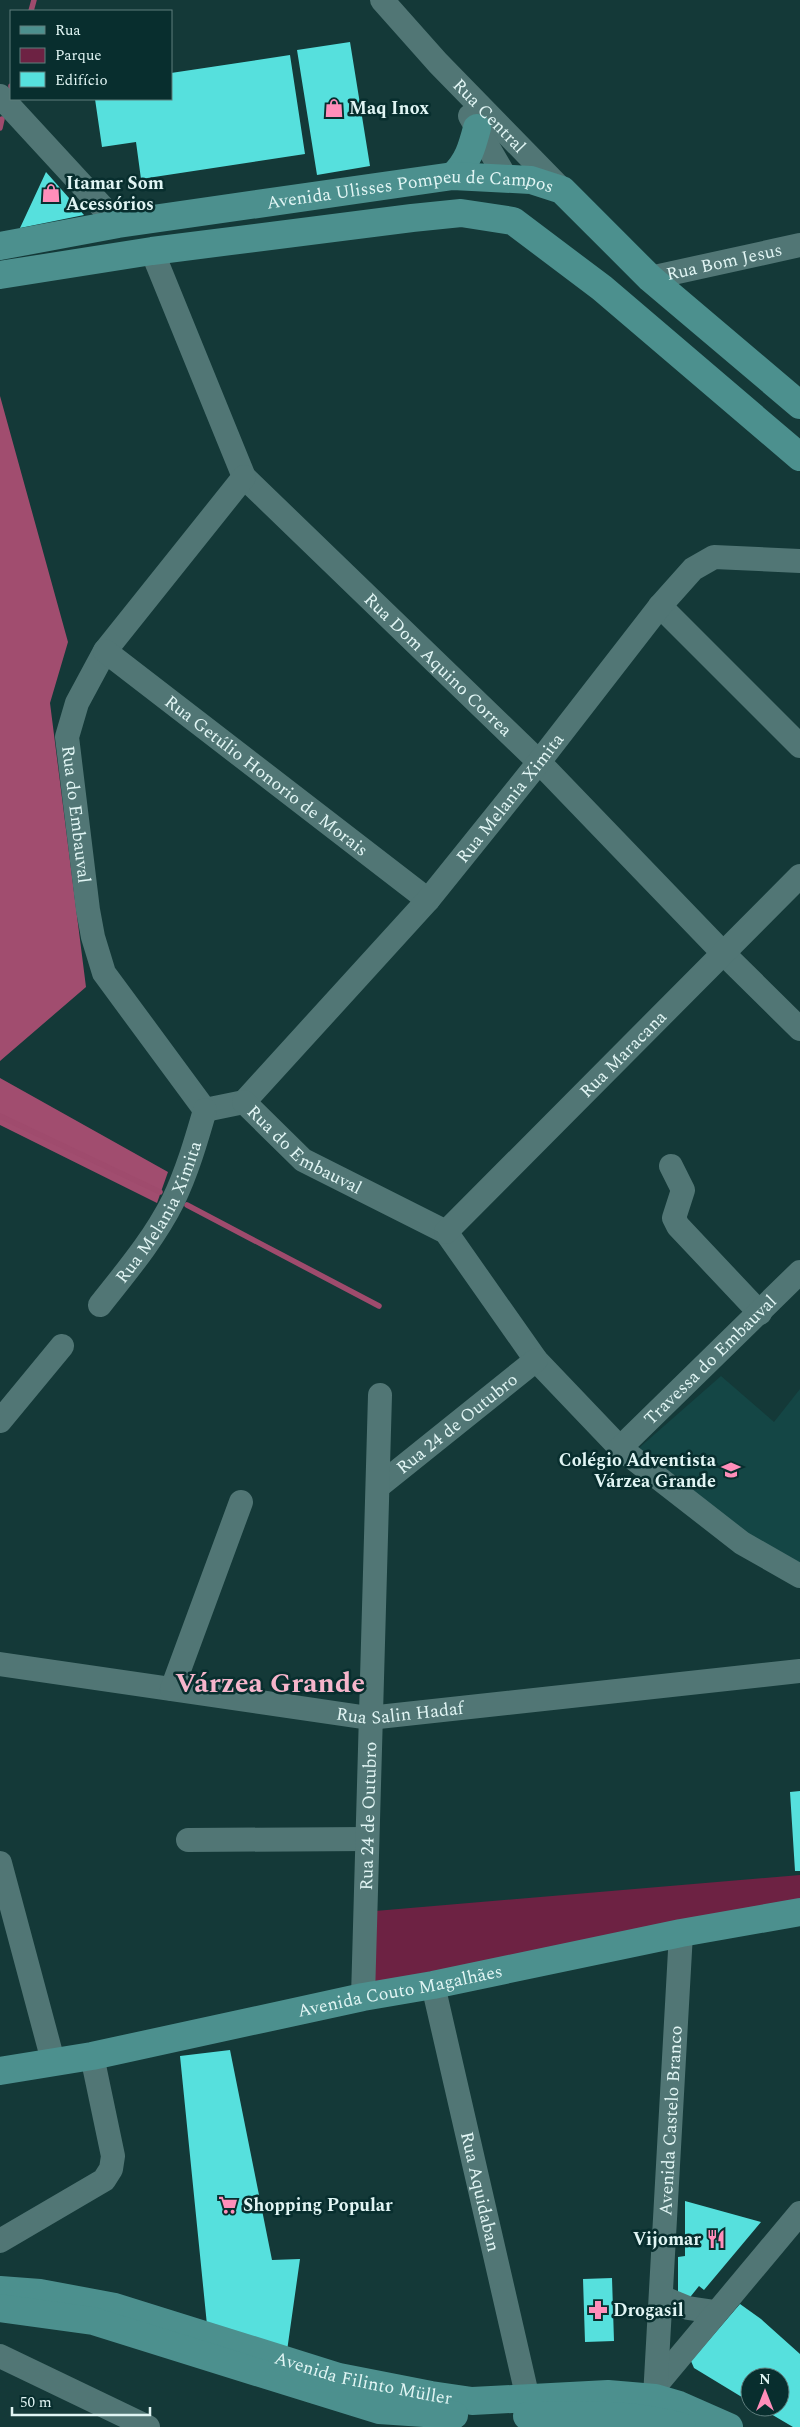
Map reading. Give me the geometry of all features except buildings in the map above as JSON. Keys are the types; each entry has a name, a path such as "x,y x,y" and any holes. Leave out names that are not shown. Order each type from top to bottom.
{"main road":[{"path":"453,176 463,166 471,152 477,128"},
{"name":"Avenida Ulisses Pompeu de Campos","path":"0,246 118,224 453,176 531,180 562,190 650,278 800,405"},
{"path":"506,178 505,207 513,221"},
{"name":"Avenida Ulisses Pompeu de Campos","path":"0,276 152,252 461,213 513,221 602,288 800,457"},
{"path":"602,288 627,291 638,287 650,278"},
{"name":"Avenida Couto Magalhães","path":"0,2071 92,2056 363,1997 434,1985 681,1933 800,1912"},
{"name":"Avenida Filinto Müller","path":"0,2290 40,2293 115,2307 339,2377 431,2396 472,2401 608,2394 655,2407 682,2427"},
{"name":"Avenida Filinto Müller","path":"0,2308 93,2321 386,2418 459,2421 618,2416 655,2407 680,2405 728,2427"}],"street":[{"name":"Rua Central","path":"382,0 438,63 562,190"},
{"name":"Rua Central","path":"438,63 506,178"},
{"path":"0,96 118,224"},
{"name":"Rua Bom Jesus","path":"650,278 800,245"},
{"name":"Rua Dom Aquino Correa","path":"152,252 244,478 540,762 724,954 800,1029"},
{"name":"Rua do Embauval","path":"244,478 105,651 77,703 67,737 70,776 93,937 104,972 205,1110 244,1102 302,1160 446,1232 536,1360 620,1448 742,1543 800,1576"},
{"name":"Rua Melania Ximita","path":"244,1102 428,900 540,762 660,606 693,569 714,557 800,561"},
{"path":"660,606 800,746"},
{"name":"Rua Getúlio Honorio de Morais","path":"105,651 428,900"},
{"name":"Rua Maracana","path":"446,1232 800,876"},
{"name":"Rua Melania Ximita","path":"100,1305 152,1237 172,1202 187,1169 205,1110"},
{"path":"671,1166 683,1190 675,1210 674,1218 678,1226 760,1313"},
{"name":"Travessa do Embauval","path":"620,1448 800,1272"},
{"path":"0,1421 62,1346"},
{"name":"Rua 24 de Outubro","path":"379,1486 536,1360"},
{"name":"Rua 24 de Outubro","path":"363,1997 370,1718 379,1486 380,1395"},
{"path":"172,1689 241,1502"},
{"name":"Rua Salin Hadaf","path":"0,1664 370,1718 800,1672"},
{"path":"188,1840 367,1839"},
{"path":"0,1863 53,2061"},
{"name":"Avenida Castelo Branco","path":"655,2407 681,1933"},
{"name":"Rua Aquidaban","path":"434,1985 528,2399"},
{"path":"0,2241 104,2180 111,2169 113,2156 92,2056"},
{"path":"655,2407 715,2312 800,2213"},
{"path":"661,2297 688,2308 715,2312"},
{"path":"0,2356 148,2427"}],"shaded area":[{"path":"0,396 68,642 50,703 86,987 0,1061"},
{"path":"0,1078 168,1172 157,1203 0,1125"},
{"name":"Colégio Adventista Várzea Grande","path":"721,1376 774,1422 800,1389 800,1564 746,1533 639,1448"}],"green space":[{"path":"800,1875 800,1904 375,1982 375,1911"}],"waterway":[{"path":"31,10 34,0"},
{"path":"0,128 2,119"},
{"path":"0,1116 160,1192"},
{"path":"187,1205 379,1306"}],"place":[{"name":"Maq Inox","path":"334,108"},
{"name":"Itamar Som Acessórios","path":"51,193"},
{"name":"Colégio Adventista Várzea Grande","path":"731,1470"},
{"name":"Shopping Popular","path":"228,2205"},
{"name":"Vijomar","path":"716,2239"},
{"name":"Drogasil","path":"598,2310"}],"district":[{"name":"Várzea Grande","path":"270,1683"}]}
